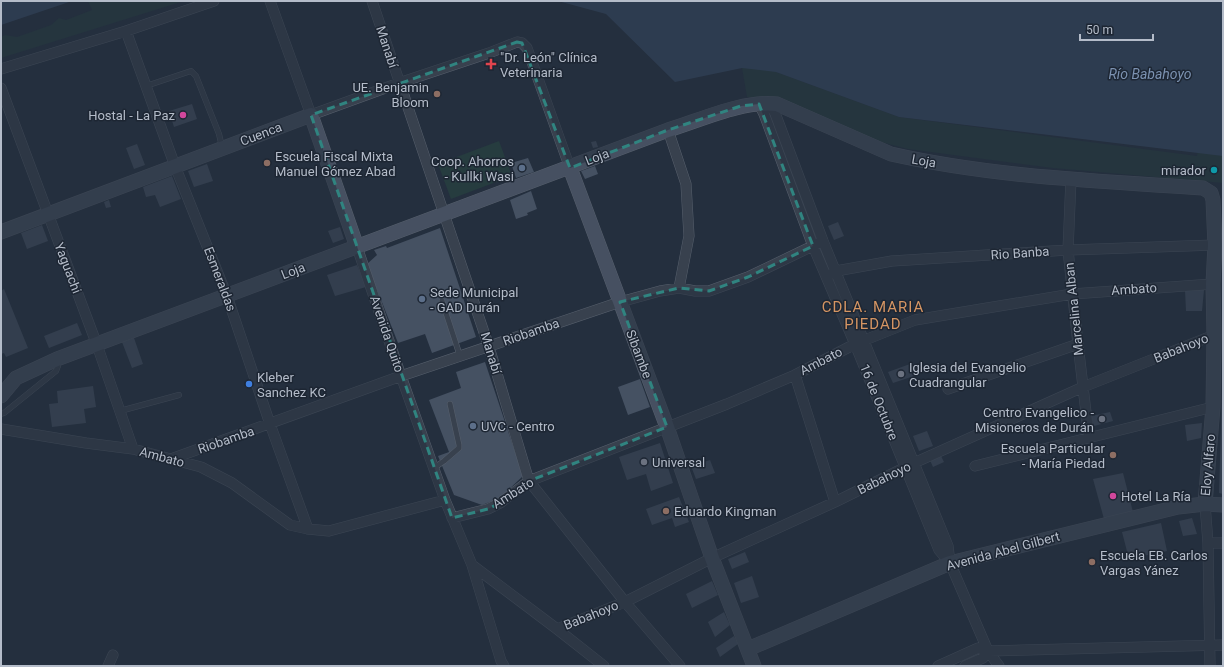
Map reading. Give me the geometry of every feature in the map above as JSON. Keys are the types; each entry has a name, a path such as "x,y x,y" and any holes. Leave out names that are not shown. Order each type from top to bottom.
{"street":[{"path":"1,69 214,1"},
{"name":"Avenida Quito","path":"270,1 445,500 472,565 501,661 504,666"},
{"name":"Manabí","path":"372,1 489,347 529,481 625,602 680,666"},
{"name":"Esmeraldas","path":"126,30 175,166 227,296 270,424 308,529"},
{"name":"Cuenca","path":"1,232 399,83 489,53 517,42 522,43"},
{"name":"Sibambe","path":"522,43 527,48 570,168 667,427 712,558 754,666"},
{"name":"Yaguachi","path":"1,88 97,345 133,449"},
{"name":"Loja","path":"1,382 16,378 57,359 668,130 741,106 764,103 777,104 891,154 958,167 1071,179 1203,188 1211,193"},
{"name":"16 de Octubre","path":"764,103 775,113 823,241 836,271 860,341 910,465 948,546 950,563 988,651 999,666"},
{"name":"16 de Octubre","path":"764,103 764,114 813,246 826,276 860,341"},
{"path":"668,130 686,184 689,236 679,288"},
{"name":"Marcelina Alban","path":"1071,179 1068,250 1089,438"},
{"name":"Eloy Alfaro","path":"1210,666 1208,543 1205,504 1213,407 1213,284 1215,245 1214,200 1211,193"},
{"name":"Riobamba","path":"171,459 401,376 620,302 660,291 679,288 696,291 710,291 748,277 823,241"},
{"name":"Rio Banba","path":"826,276 836,271 892,261 1068,250 1215,245"},
{"name":"Ambato","path":"452,518 488,509 500,503 529,481 727,404 795,375 860,341 915,320 1072,294 1213,284"},
{"name":"Babahoyo","path":"557,629 625,602 712,558 835,502 910,465 1083,387 1214,335"},
{"path":"948,389 1078,344"},
{"path":"795,375 835,502"},
{"path":"1,396 16,378"},
{"path":"975,466 1213,407"},
{"name":"Ambato","path":"1,429 133,449 201,467 232,483 290,525 308,529 329,531 445,500"},
{"name":"Avenida Abel Gilbert","path":"748,649 950,563 1178,507 1205,504 1223,505"},
{"path":"1208,543 1223,543"},
{"path":"472,565 604,666"},
{"path":"938,666 978,648 988,651 1223,645"},
{"path":"965,666 983,658 988,651"},
{"path":"108,666 113,655"}],"lane":[{"path":"146,86 191,71 196,76 202,90 223,148"},
{"path":"442,301 460,356"},
{"path":"1,414 56,372 58,366 57,359"},
{"path":"120,411 179,396"},
{"path":"434,468 459,448 450,404"}],"highlighted area":[{"path":"517,42 522,43 570,168 668,130 741,106 759,104 813,246 748,277 709,291 679,288 620,302 667,427 529,481 500,503 488,509 452,518 311,115"}],"green space":[{"path":"88,1 184,1 1,58 1,37 5,35 17,37 51,25 59,18 66,20 92,10"},
{"path":"757,65 899,117 1197,156 1198,150 1223,153 1223,183 1053,168 908,149 877,141 778,99 747,97 742,68"},
{"path":"499,141 512,176 451,199 438,164"}],"water":[{"path":"1,1 72,1 1,25"},
{"name":"Río Babahoyo","path":"558,1 1223,1 1223,156 899,117 776,72 742,68 675,82 606,14"}],"building":[{"name":"Hostal - La Paz","path":"192,104 197,119 174,127 169,111"},
{"path":"596,141 598,147 593,148 591,142"},
{"path":"137,144 145,165 134,169 126,148"},
{"name":"Coop. Ahorros - Kullki Wasi","path":"528,158 534,172 516,178 511,163"},
{"path":"207,164 213,181 194,187 188,171"},
{"path":"595,166 598,174 585,179 581,171"},
{"path":"172,176 181,199 160,207 155,195 146,197 143,187"},
{"path":"531,191 537,209 527,213 528,215 516,219 510,200"},
{"path":"109,200 111,207 106,208 104,202"},
{"path":"838,222 844,236 834,240 828,226"},
{"path":"42,225 48,241 27,249 21,233"},
{"path":"340,227 344,239 333,243 328,231"},
{"name":"Sede Municipal - GAD Durán","path":"440,228 476,337 432,353 425,334 398,343 367,264 377,255 374,250 386,246 387,248"},
{"path":"357,265 366,287 335,296 327,275"},
{"path":"4,289 28,348 6,357 4,353 1,354 1,291"},
{"path":"1185,290 1204,290 1202,311 1186,311"},
{"path":"77,323 82,335 49,348 44,336"},
{"path":"134,338 143,364 132,368 122,342"},
{"name":"UVC - Centro","path":"485,362 523,476 500,498 482,505 454,495 438,456 449,452 429,400 461,388 456,372"},
{"name":"Iglesia del Evangelio Cuadrangular","path":"910,364 914,376 893,383 888,372"},
{"path":"640,379 650,407 628,415 618,387"},
{"path":"93,386 96,407 84,409 86,423 52,427 49,404 58,403 57,391"},
{"path":"1223,390 1223,494 1219,493"},
{"name":"Centro Evangelico - Misioneros de Durán","path":"1110,412 1113,421 1094,426 1091,416"},
{"path":"1202,423 1201,438 1187,441 1185,425"},
{"path":"927,431 933,446 919,451 913,436"},
{"name":"Universal","path":"660,443 673,483 651,491 646,474 627,480 619,457"},
{"path":"940,454 944,462 933,467 929,458"},
{"path":"710,460 715,473 696,479 691,466"},
{"name":"Hotel La Ría","path":"1123,473 1133,512 1104,519 1093,479"},
{"name":"Eduardo Kingman","path":"679,497 689,522 675,527 672,518 652,525 646,509"},
{"path":"1192,518 1197,534 1183,536 1179,521"},
{"path":"1161,523 1167,551 1129,559 1122,532"},
{"path":"745,552 749,562 732,569 728,559"},
{"path":"752,576 759,597 741,603 734,583"},
{"path":"712,581 718,595 692,608 686,594"},
{"path":"724,612 730,625 715,637 708,622"},
{"path":"734,636 738,644 720,657 716,648"}],"place":[{"name":"\"Dr. León\" Clínica Veterinaria","path":"491,64"},
{"name":"UE. Benjamin Bloom","path":"437,94"},
{"name":"Hostal - La Paz","path":"183,115"},
{"name":"Escuela Fiscal Mixta Manuel Gómez Abad","path":"267,163"},
{"name":"Coop. Ahorros - Kullki Wasi","path":"522,168"},
{"name":"mirador","path":"1214,170"},
{"name":"Sede Municipal - GAD Durán","path":"422,299"},
{"name":"Iglesia del Evangelio Cuadrangular","path":"901,374"},
{"name":"Kleber Sanchez KC","path":"249,384"},
{"name":"Centro Evangelico - Misioneros de Durán","path":"1102,419"},
{"name":"UVC - Centro","path":"473,426"},
{"name":"Escuela Particular - María Piedad","path":"1113,455"},
{"name":"Universal","path":"644,462"},
{"name":"Hotel La Ría","path":"1113,496"},
{"name":"Eduardo Kingman","path":"666,511"},
{"name":"Escuela EB. Carlos Vargas Yánez","path":"1092,562"}],"district":[{"name":"CDLA. MARIA PIEDAD","path":"873,316"}]}
